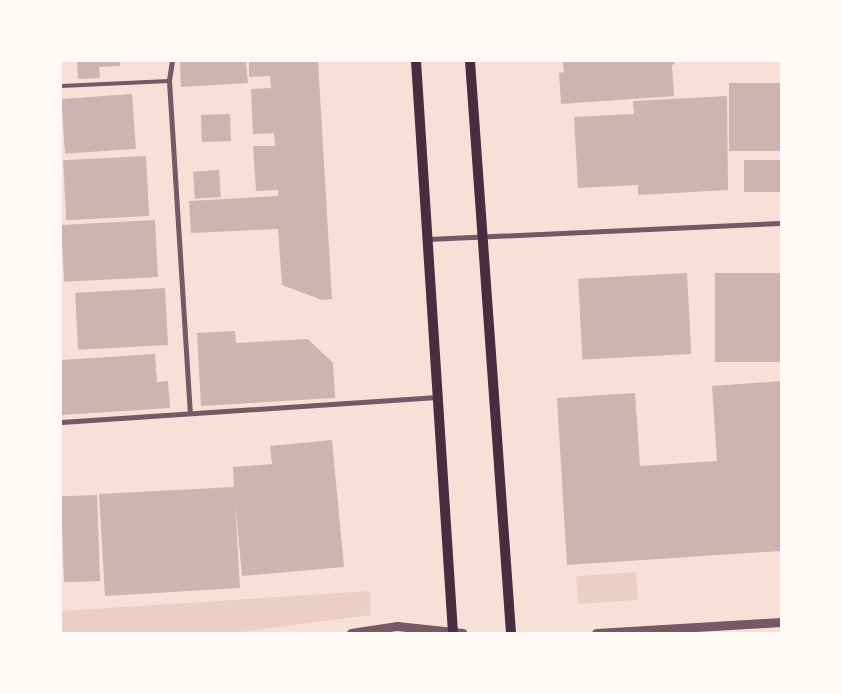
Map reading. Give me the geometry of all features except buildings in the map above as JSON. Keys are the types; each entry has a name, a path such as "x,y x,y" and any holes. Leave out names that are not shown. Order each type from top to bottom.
{"main road":[{"path":"416,61 438,397 456,632"},
{"path":"470,61 480,239 511,633"}],"street":[{"path":"172,61 169,81 190,413"},
{"path":"428,239 480,239 781,223"},
{"path":"61,422 438,397"},
{"path":"596,633 781,622"},
{"path":"351,633 397,626 456,632"}],"lane":[{"path":"61,86 169,81"}],"shaded area":[{"path":"636,572 638,600 578,604 576,576"},
{"path":"370,591 371,615 234,633 61,633 61,611"}]}
